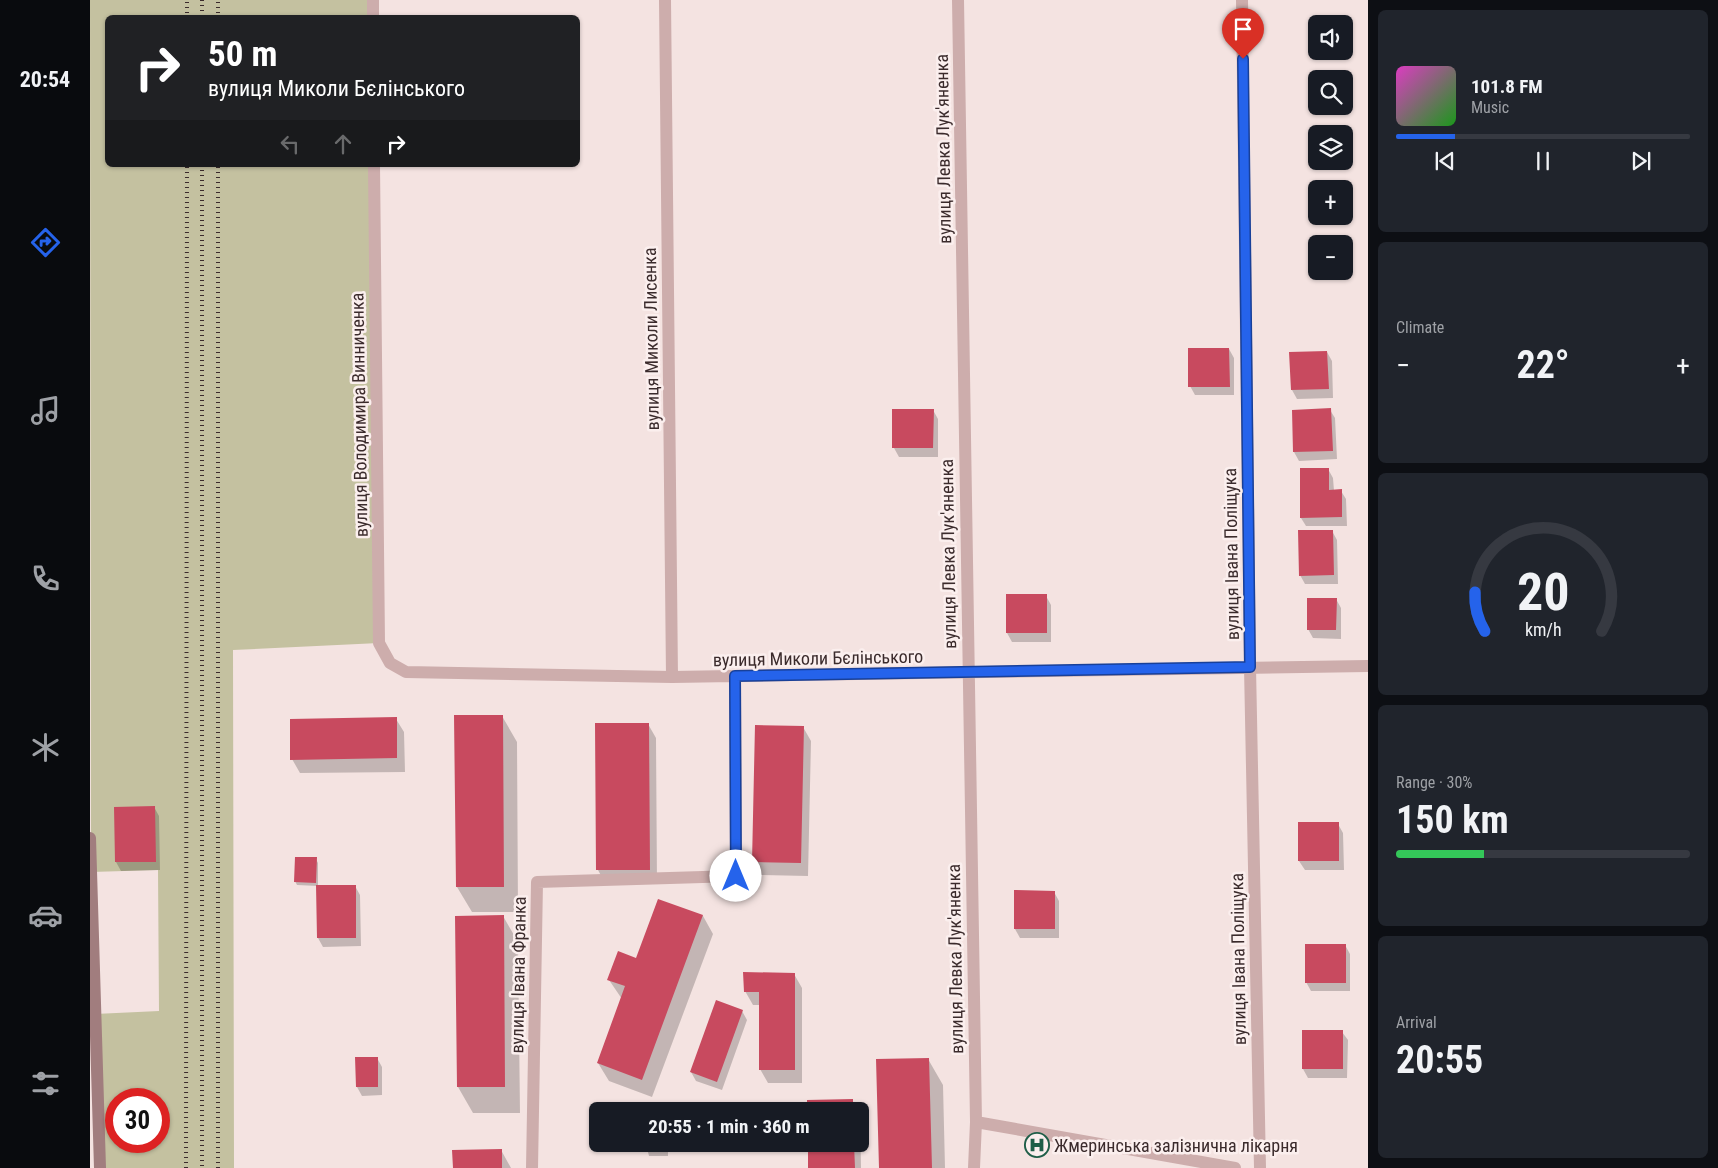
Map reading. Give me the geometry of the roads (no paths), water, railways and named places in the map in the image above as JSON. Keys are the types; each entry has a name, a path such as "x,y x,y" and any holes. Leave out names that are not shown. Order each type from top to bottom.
{"main road":[{"path":"90,838 100,1168"}],"street":[{"path":"373,0 373,15"},
{"name":"вулиця Миколи Лисенка","path":"665,0 672,677"},
{"name":"вулиця Левка Лук'яненка","path":"958,0 976,1122 974,1168"},
{"name":"вулиця Івана Поліщука","path":"1242,0 1250,667 1260,1168"},
{"name":"вулиця Володимира Винниченка","path":"374,167 379,643 390,663"},
{"name":"вулиця Миколи Бєлінського","path":"390,663 406,672 672,677 1368,666"},
{"name":"вулиця Івана Франка","path":"532,1168 538,882 736,876 735,676"},
{"path":"976,1122 1235,1168"}],"railway":[{"path":"187,0 187,15"},
{"path":"202,0 202,15"},
{"path":"218,0 218,15"},
{"path":"186,1168 187,167"},
{"path":"202,167 202,1168"},
{"path":"218,167 218,1168"}],"place":[{"name":"Жмеринська залізнична лікарня","path":"1037,1145"}]}
